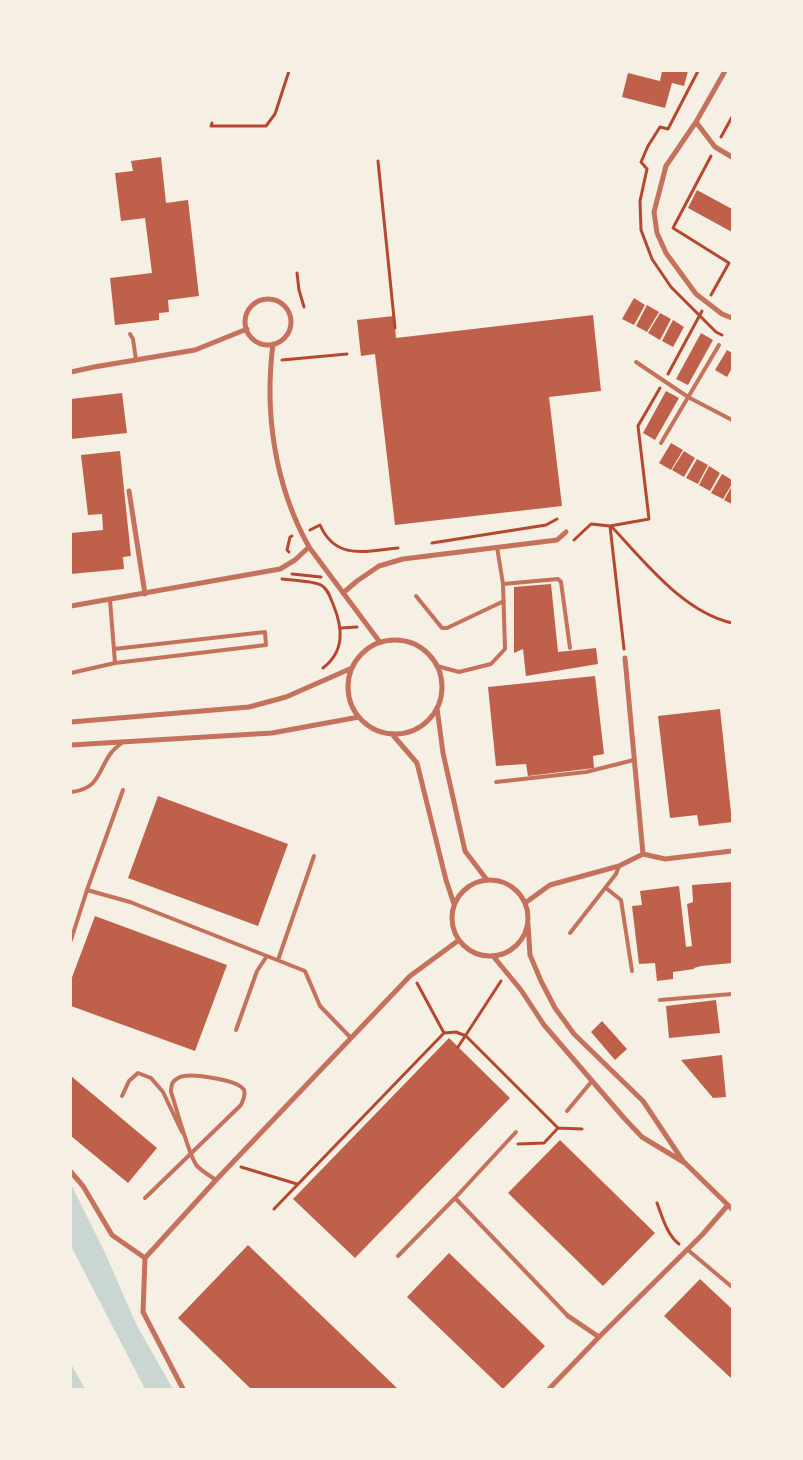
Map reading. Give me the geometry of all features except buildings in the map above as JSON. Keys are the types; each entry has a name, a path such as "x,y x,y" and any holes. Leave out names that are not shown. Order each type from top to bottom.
{"street":[{"path":"725,71 696,122 666,166 654,212 657,233 666,253 696,294 722,314 732,318"},
{"path":"696,122 715,148 732,157"},
{"path":"266,298 278,300 287,308 290,314 292,322 286,336 274,344 260,343 250,335 247,329 246,315 254,303 266,298"},
{"path":"71,372 94,366 195,350 247,329"},
{"path":"274,344 271,360 272,425 280,476 309,547 379,641"},
{"path":"129,491 144,594"},
{"path":"343,592 379,566 403,559 557,540 566,532"},
{"path":"71,606 280,569 295,560 309,547"},
{"path":"402,640 418,645 428,652 437,666 442,681 441,698 437,708 420,727 405,733 392,734 376,730 359,717 348,695 348,678 352,668 361,654 379,641 402,640"},
{"path":"624,658 643,854"},
{"path":"71,722 250,707 286,697 352,668"},
{"path":"437,708 443,753 465,851 487,880"},
{"path":"71,745 272,733 359,717"},
{"path":"392,734 417,763 446,880 454,904"},
{"path":"525,903 550,885 619,866 643,854 665,858 732,851"},
{"path":"528,924 524,935 510,951 493,956 477,954 459,940 452,922 454,904 467,887 476,882 487,880 499,881 510,885 519,893 525,903 528,914 530,955 555,1008 586,1046 643,1101 685,1163 730,1207 549,1389"},
{"path":"183,1389 143,1312 146,1258 216,1180 410,976 459,940"},
{"path":"493,956 521,990 544,1025 642,1137 685,1163"},
{"path":"71,1172 83,1186 112,1235 146,1258"},
{"path":"568,1316 599,1337"}],"lane":[{"path":"130,334 133,339 136,360"},
{"path":"662,443 719,345"},
{"path":"636,362 688,397 732,420"},
{"path":"437,666 460,672 491,664 505,649 503,584 497,547"},
{"path":"503,584 558,579 561,582 570,648"},
{"path":"416,596 442,628 447,628 504,601"},
{"path":"110,600 115,663"},
{"path":"71,673 115,663 266,645 265,632 114,649"},
{"path":"71,792 79,791 98,780 112,752 123,742"},
{"path":"496,782 586,772 634,760"},
{"path":"71,940 123,790"},
{"path":"278,960 314,856"},
{"path":"570,933 606,888 619,866"},
{"path":"606,888 621,900 632,971"},
{"path":"87,890 130,902 305,970 320,1006 351,1038"},
{"path":"236,1030 257,971 267,956"},
{"path":"660,1000 732,994"},
{"path":"122,1096 129,1081 138,1073 151,1078 163,1092 196,1164 216,1180"},
{"path":"145,1198 241,1105 245,1097 245,1091 241,1086 234,1082 197,1076 184,1076 174,1080 171,1085 171,1092 186,1141"},
{"path":"567,1111 592,1081"},
{"path":"398,1256 516,1132"},
{"path":"455,1198 568,1316"},
{"path":"688,1250 732,1287"}],"path":[{"path":"212,123 211,126 266,126 275,114 289,71"},
{"path":"574,541 591,524 610,526 649,518 638,426 730,264 673,228 732,117"},
{"path":"378,161 395,328"},
{"path":"297,273 304,307"},
{"path":"701,315 716,332 724,336"},
{"path":"271,360 347,354"},
{"path":"431,543 546,525 556,519"},
{"path":"316,527 320,526 329,542 350,552 402,548"},
{"path":"610,526 674,591 704,614 732,623"},
{"path":"610,526 624,658"},
{"path":"289,551 287,550 290,537"},
{"path":"296,575 331,578"},
{"path":"274,580 283,579 320,584 329,593 338,614 341,628 340,643 332,658 320,671 320,682"},
{"path":"458,1047 506,972"},
{"path":"410,976 420,986 444,1034"},
{"path":"274,1208 444,1034 456,1032 466,1036 558,1128 582,1129"},
{"path":"506,1144 544,1143 558,1128"},
{"path":"234,1161 243,1168 298,1184"},
{"path":"657,1203 663,1221 675,1241 688,1250"}],"shaded area":[{"path":"71,1184 106,1255 136,1324 173,1389 145,1389 71,1246"},
{"path":"71,1364 85,1389 71,1389"}]}
